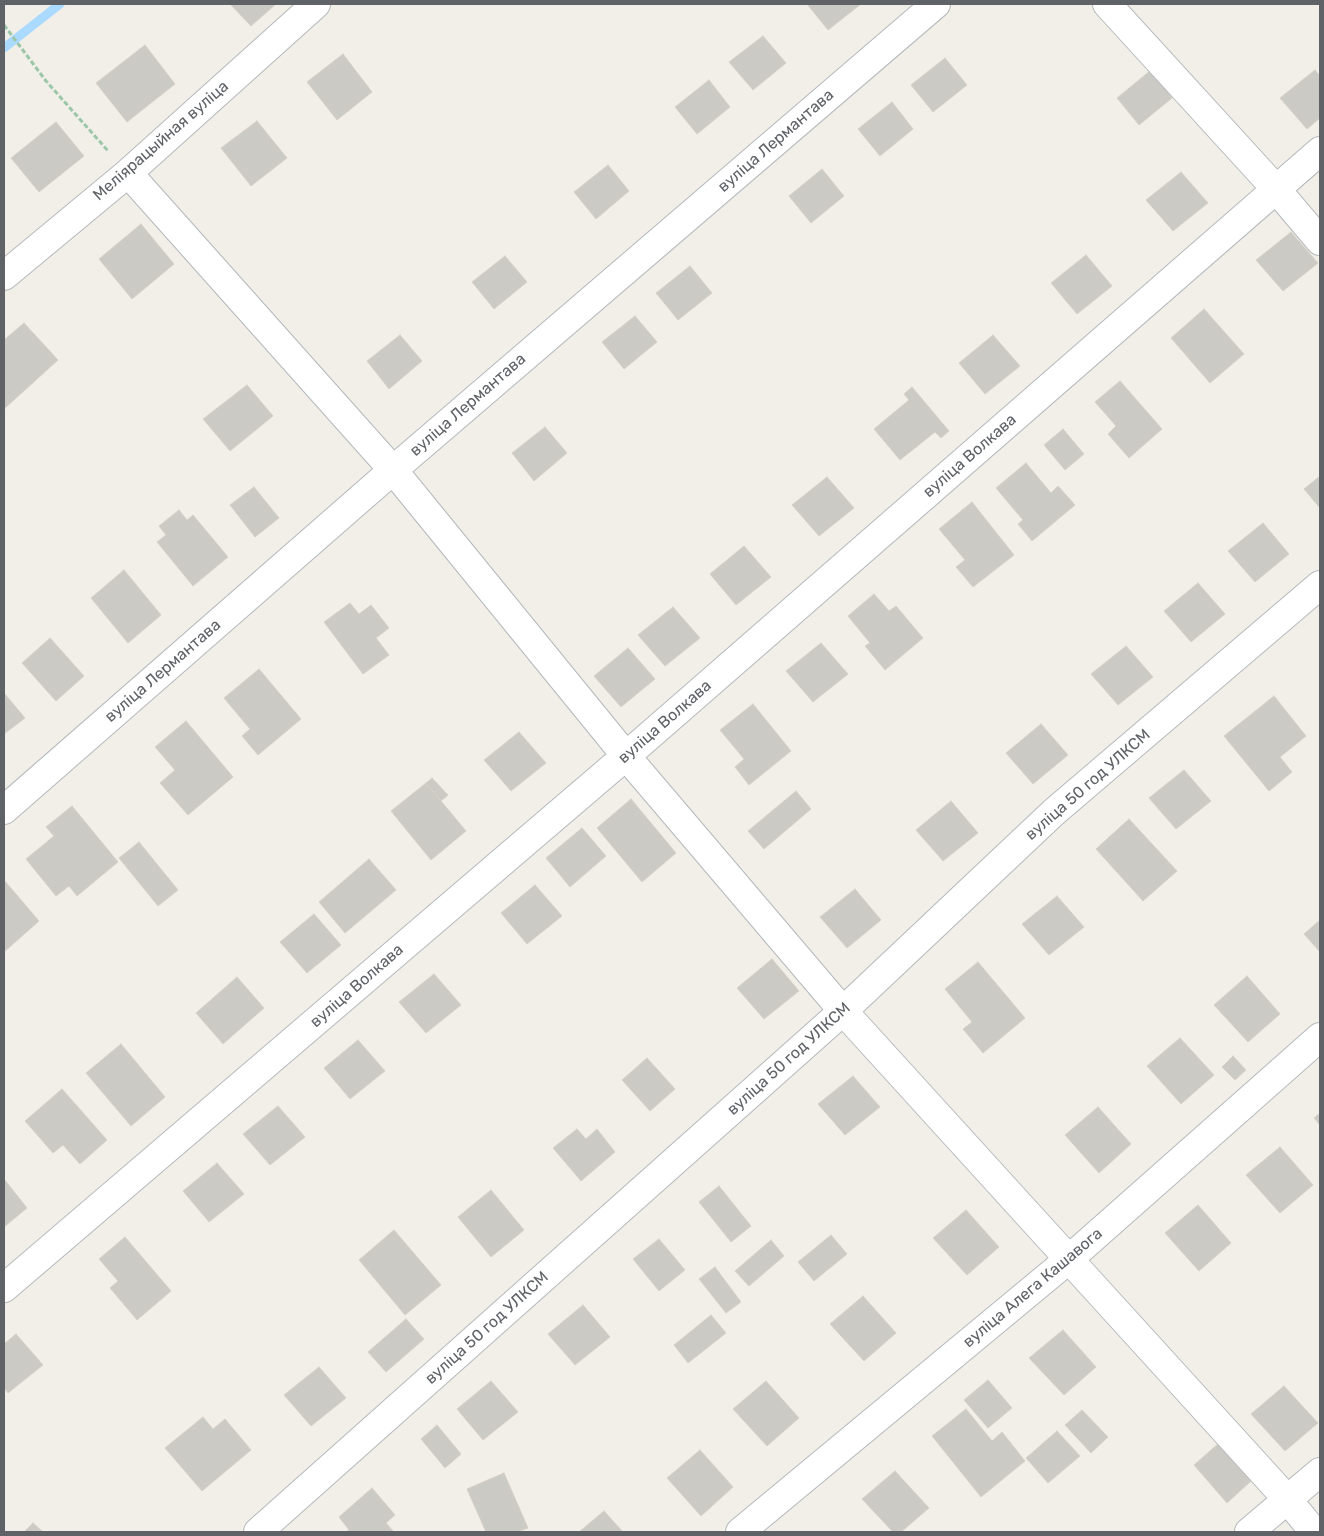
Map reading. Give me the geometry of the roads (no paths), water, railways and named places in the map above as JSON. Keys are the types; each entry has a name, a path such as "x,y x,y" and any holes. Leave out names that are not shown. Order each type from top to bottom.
{"street":[{"name":"Меліярацыйная вуліца","path":"4,276 128,173 316,4"},
{"name":"вуліца Лермантава","path":"4,810 393,470 936,4"},
{"path":"1107,4 1276,189 1320,241"},
{"name":"вуліца Волкава","path":"4,1288 626,756 1320,151"},
{"path":"128,173 393,470 626,756 843,1011 1288,1500 1314,1532"},
{"name":"вуліца 50 год УЛКСМ","path":"258,1532 843,1011 1054,812 1320,585"},
{"name":"вуліца Алега Кашавога","path":"740,1532 1068,1260 1320,1037"},
{"path":"1249,1532 1320,1472"}],"waterway":[{"path":"4,48 60,4"}]}
